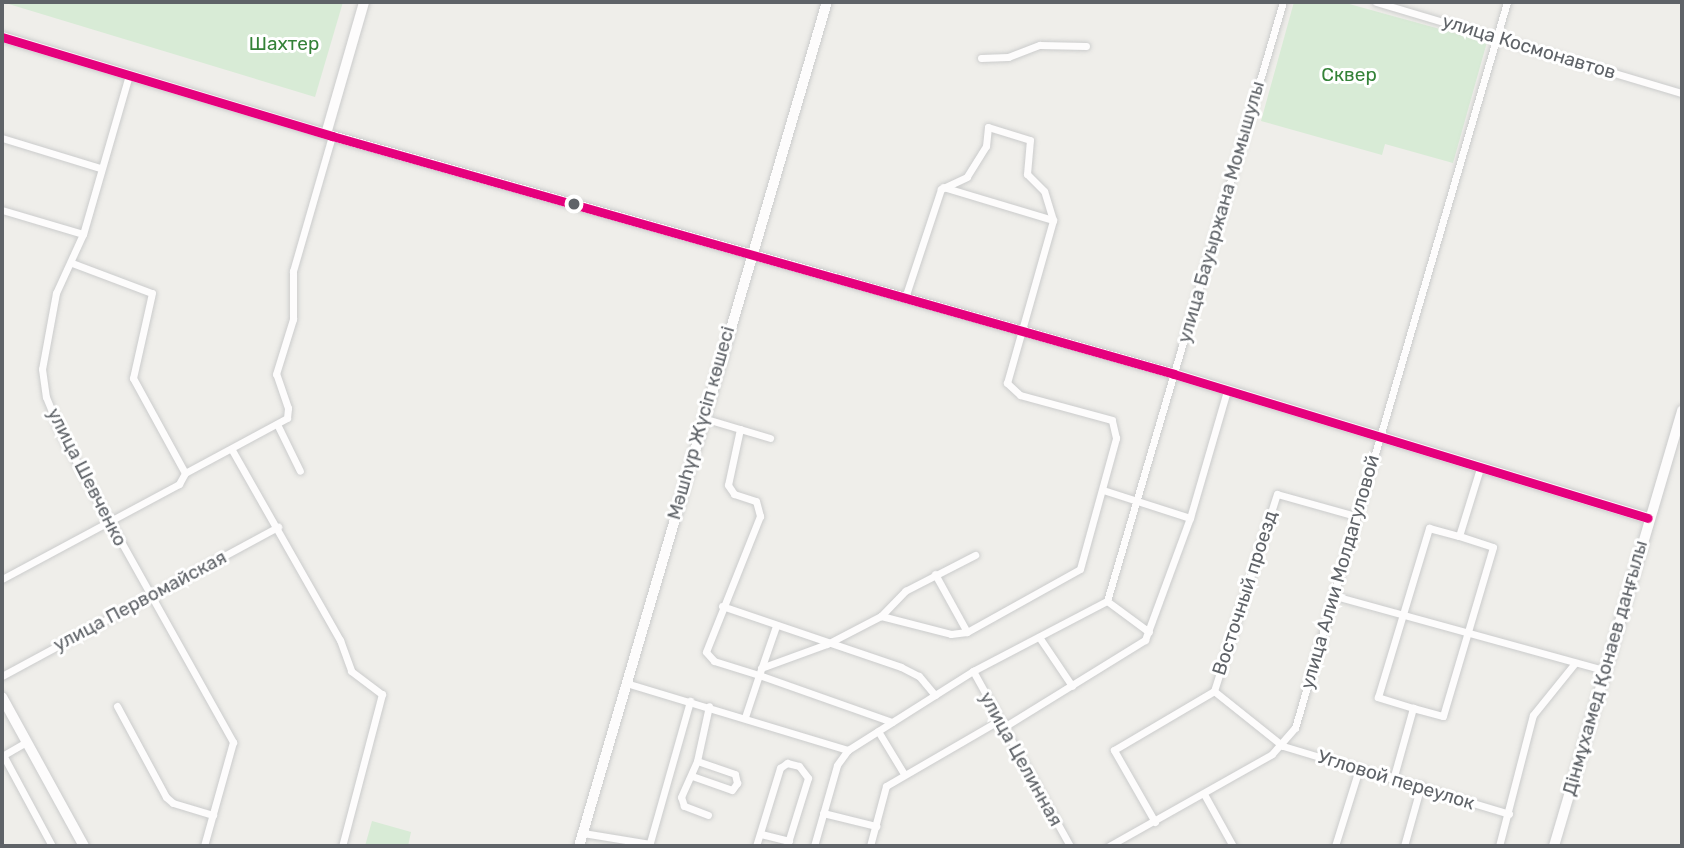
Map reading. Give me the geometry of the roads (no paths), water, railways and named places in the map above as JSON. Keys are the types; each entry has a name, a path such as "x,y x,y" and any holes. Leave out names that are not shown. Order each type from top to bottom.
{"street":[{"path":"2,579 178,484 184,473 232,450 278,424 289,414 276,374 293,319 293,271 364,2"},
{"name":"Мәшһүр Жүсіп көшесі","path":"579,846 750,254 827,2"},
{"name":"улица Бауыржана Момышулы","path":"1107,601 1283,2"},
{"name":"улица Космонавтов","path":"1376,2 1682,93"},
{"name":"улица Алии Молдагуловой","path":"1283,746 1295,728 1335,596 1378,438 1507,2"},
{"path":"2,37 329,135 1174,374 1648,518"},
{"path":"981,58 1008,57 1040,45 1086,46"},
{"name":"улица Шевченко","path":"129,75 83,234 56,293 45,332 43,382 62,436 149,596 233,742 213,815"},
{"path":"881,616 951,634 967,632 1076,575 1116,438 1112,420 1012,390 1006,377 1053,219 1044,191 1027,174 1030,140 988,127 986,146 969,174 943,186 905,298"},
{"path":"2,138 100,168"},
{"path":"943,186 1053,219"},
{"path":"2,210 83,234"},
{"path":"72,263 152,293 133,378 184,473"},
{"path":"870,846 883,792 904,774 1073,686 1144,640 1190,518 1227,391"},
{"name":"Дінмұхамед Қонаев даңғылы","path":"1554,846 1648,518 1682,410"},
{"path":"703,417 771,438"},
{"path":"278,424 300,471"},
{"path":"740,429 728,485 734,494 756,501 760,516 733,588 722,606 706,652 709,657 760,671 892,722"},
{"path":"232,450 340,640 351,671 382,694 342,846"},
{"path":"1459,536 1480,468"},
{"path":"1103,490 1190,518"},
{"name":"Восточный проезд","path":"1155,821 1114,750 1214,691 1277,494 1356,516"},
{"name":"улица Первомайская","path":"2,676 278,527"},
{"path":"1429,528 1459,536 1493,547 1443,716 1378,697 1429,528"},
{"path":"760,671 827,644 881,616 905,591 975,555"},
{"path":"935,574 967,632"},
{"path":"1335,596 1604,670"},
{"path":"814,846 837,765 848,750 973,671 1107,601 1149,632"},
{"path":"722,606 910,672 935,695"},
{"path":"745,717 776,626"},
{"path":"1039,637 1073,686"},
{"path":"1499,846 1533,715 1575,663"},
{"name":"улица Целинная","path":"973,671 1070,846"},
{"path":"626,683 848,750"},
{"name":"Восточный проезд","path":"1214,691 1283,746"},
{"path":"2,697 84,846"},
{"path":"583,833 649,845 690,701"},
{"path":"117,706 166,797 173,803 213,815 204,846"},
{"path":"708,815 682,802 697,761 709,706"},
{"path":"1394,776 1413,708"},
{"path":"878,731 904,774"},
{"path":"26,742 2,755 52,846"},
{"path":"1109,846 1283,746"},
{"name":"Угловой переулок","path":"1283,746 1359,769 1394,776 1508,814"},
{"path":"692,776 732,790 737,783 735,774 697,761"},
{"path":"756,846 780,768 787,763 799,766 808,778 788,844 761,834"},
{"path":"1335,846 1359,769"},
{"path":"1404,846 1421,785"},
{"path":"1204,793 1233,846"},
{"path":"823,813 876,826"}],"park label":[{"name":"Шахтер","path":"284,44"},
{"name":"Сквер","path":"1349,75"}]}
